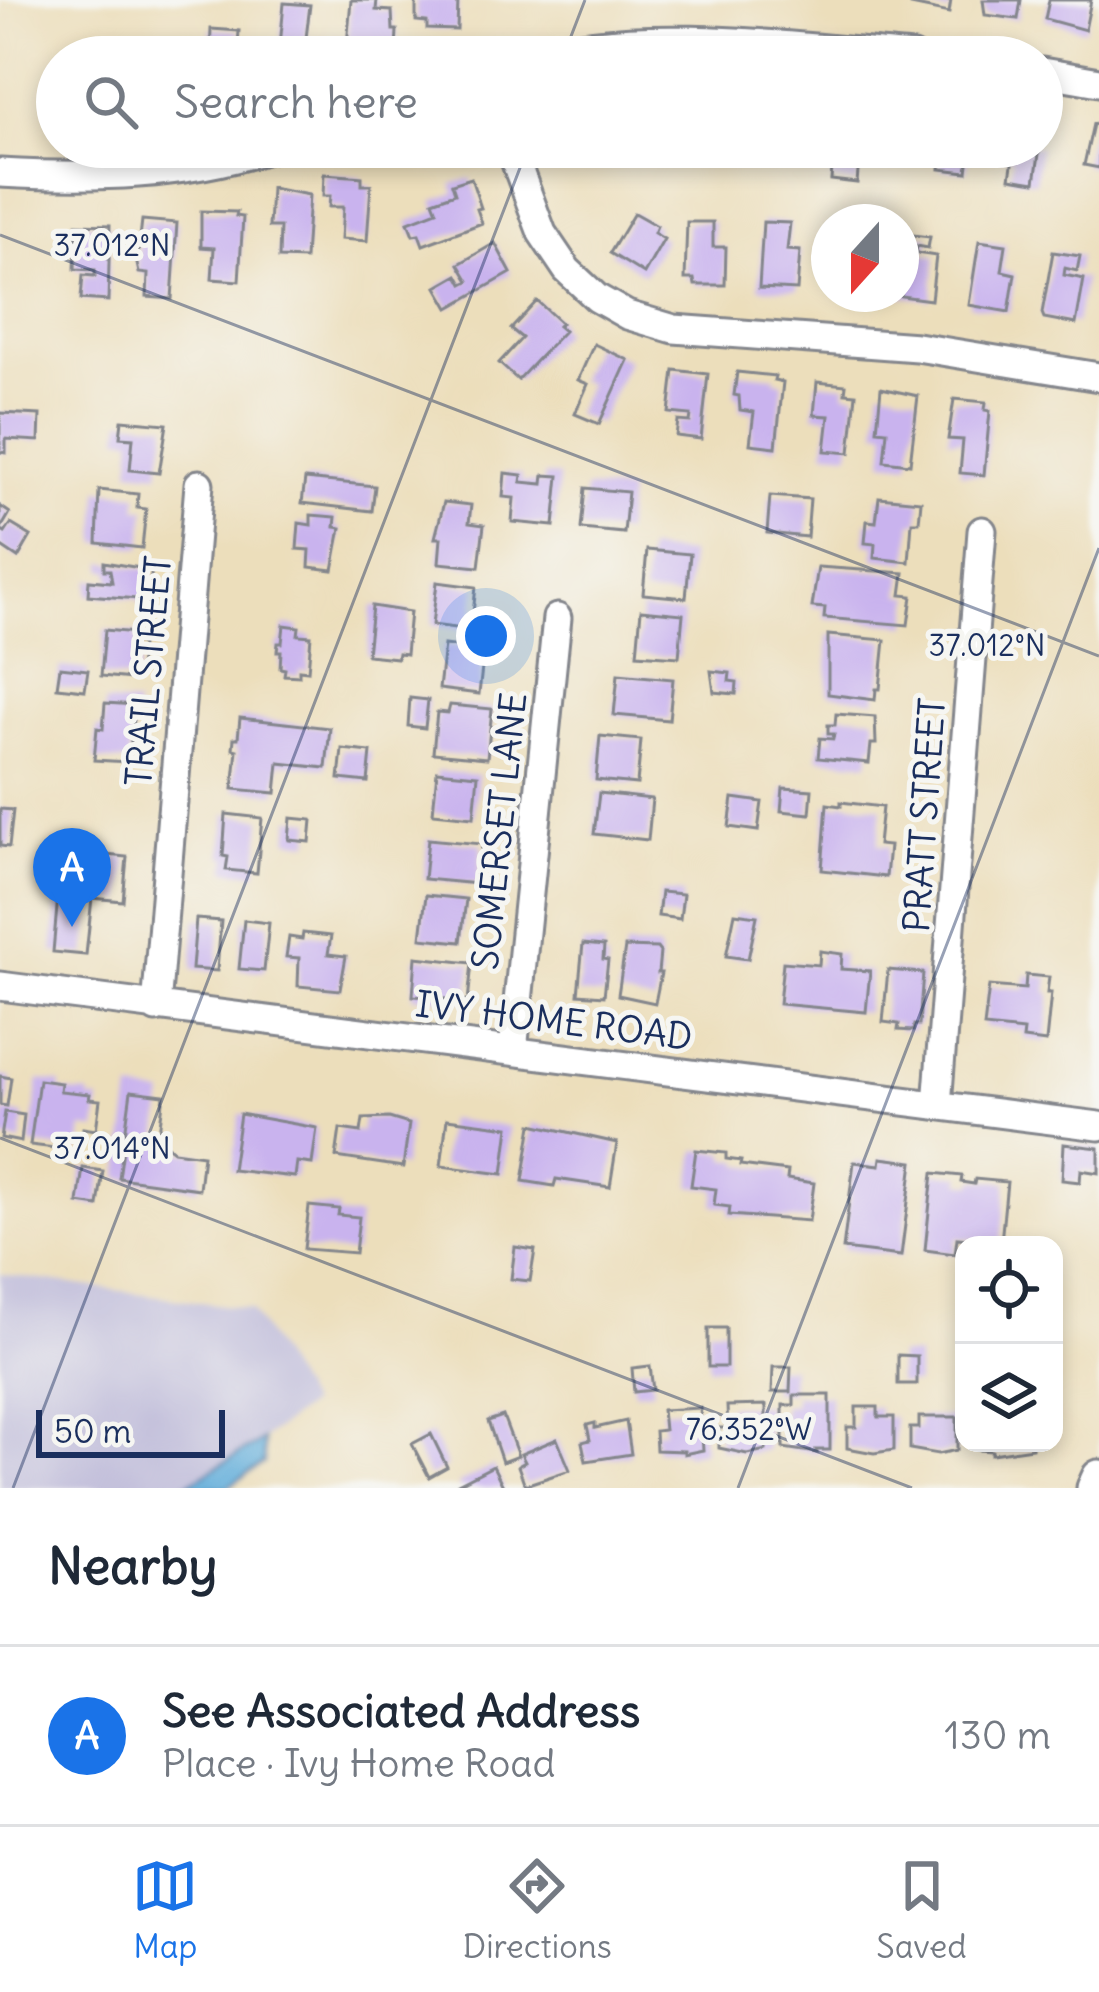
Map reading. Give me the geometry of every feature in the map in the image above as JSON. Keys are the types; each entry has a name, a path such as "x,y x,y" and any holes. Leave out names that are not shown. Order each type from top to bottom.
{"main road":[{"path":"1094,1488 1099,1477"}],"street":[{"path":"1063,76 1099,82"},
{"path":"0,173 84,177 188,168"},
{"path":"518,168 542,233 566,270 597,298 627,315 674,329 917,347 1099,377"},
{"name":"TRAIL STREET","path":"156,1008 199,484"},
{"name":"PRATT STREET","path":"938,1106 982,531"},
{"name":"SOMERSET LANE","path":"513,1051 557,618"},
{"name":"IVY HOME ROAD","path":"0,986 1099,1126"}],"shaded area":[{"path":"0,1274 251,1309 309,1405 198,1488 0,1488"}],"water":[{"path":"263,1440 264,1463 226,1488 181,1488"}],"building":[{"path":"351,0 377,0 376,10 392,11 397,36 348,36"},
{"path":"416,0 458,0 457,30 427,29 427,22 416,21"},
{"path":"911,0 951,0 949,13 911,5"},
{"path":"983,0 1021,0 1018,19 985,15"},
{"path":"1049,0 1091,0 1085,30 1045,19"},
{"path":"284,3 310,5 306,36 281,36"},
{"path":"211,29 239,31 239,36 211,36"},
{"path":"1093,124 1099,125 1099,168 1084,165"},
{"path":"832,168 858,168 857,183 831,180"},
{"path":"1012,168 1037,168 1035,182 1010,178"},
{"path":"324,174 362,177 362,185 371,185 367,241 341,239 343,207 329,207 330,196 323,196"},
{"path":"471,178 482,223 423,245 408,222 437,211 433,201 455,193 452,184"},
{"path":"271,188 309,195 305,259 279,258 280,227 269,227"},
{"path":"201,211 237,212 236,216 243,217 239,281 212,279 214,248 201,247"},
{"path":"634,213 657,226 654,233 664,239 644,274 610,253"},
{"path":"142,220 177,223 172,299 147,297 148,274 139,273 137,264"},
{"path":"687,222 713,222 713,247 726,247 725,285 695,285 694,279 685,279"},
{"path":"763,222 790,223 787,250 800,251 797,290 759,288"},
{"path":"77,224 110,225 108,301 81,299 83,275 95,276 95,270 75,269"},
{"path":"919,236 930,237 928,248 919,246"},
{"path":"979,241 1006,245 1002,271 1015,274 1009,312 969,305"},
{"path":"495,243 511,273 449,308 437,287 458,275 463,284 469,281 459,264"},
{"path":"1053,252 1080,256 1077,271 1065,268 1064,275 1084,279 1076,324 1044,318 1042,313"},
{"path":"919,253 936,256 931,300 919,298"},
{"path":"537,301 564,331 518,380 499,363 522,338 511,329"},
{"path":"594,344 628,360 599,424 575,414 588,384 578,380"},
{"path":"674,370 708,374 701,439 676,436 678,421 690,422 691,415 669,413"},
{"path":"737,372 775,376 774,380 783,382 776,447 750,444 754,412 740,410 739,396 734,395"},
{"path":"817,382 846,385 845,393 856,394 850,453 825,451 829,416 814,415"},
{"path":"881,388 918,396 910,464 884,461 887,431 877,430"},
{"path":"954,399 986,402 985,410 990,411 984,475 960,473 963,440 948,439"},
{"path":"0,413 40,415 39,441 6,439 6,453 0,452"},
{"path":"122,420 167,424 159,473 130,470 133,438 120,437"},
{"path":"505,473 522,475 521,482 543,484 544,475 559,476 554,526 512,522 514,498 503,497"},
{"path":"305,479 375,486 372,511 302,503"},
{"path":"585,488 628,492 624,533 581,529"},
{"path":"99,490 138,494 137,508 146,509 142,548 97,543"},
{"path":"770,496 810,499 807,537 767,533"},
{"path":"879,497 921,501 919,522 912,522 909,562 874,558 875,544 865,543 867,521 876,522"},
{"path":"444,502 471,505 469,523 484,525 479,567 439,563 441,538 435,538"},
{"path":"0,506 10,513 0,530"},
{"path":"311,515 336,517 335,527 341,528 333,570 309,567 310,550 297,549 299,523 311,525"},
{"path":"11,524 31,536 18,558 0,546 0,530 5,533"},
{"path":"647,550 690,554 686,598 643,594"},
{"path":"104,562 152,570 146,605 138,604 139,599 88,595 89,580 112,582"},
{"path":"818,567 904,573 901,595 912,596 908,625 824,618 825,608 812,607"},
{"path":"437,582 476,587 471,630 432,625"},
{"path":"372,606 410,612 406,654 398,653 397,658 367,655"},
{"path":"641,610 683,614 679,657 637,654"},
{"path":"284,625 299,627 298,635 311,636 308,671 299,670 299,676 284,675 285,669 280,668 281,651 277,651"},
{"path":"105,630 136,633 136,643 141,644 139,673 132,672 132,679 101,676"},
{"path":"828,635 885,640 875,700 828,694"},
{"path":"444,645 484,650 479,694 439,689"},
{"path":"60,667 88,670 85,690 57,687"},
{"path":"711,671 730,673 729,681 737,682 736,694 714,692"},
{"path":"618,674 673,679 669,720 614,715"},
{"path":"410,698 428,700 425,728 408,726"},
{"path":"105,703 136,705 128,762 94,760"},
{"path":"450,705 492,709 487,758 433,753 437,712 448,713"},
{"path":"836,714 875,717 876,744 871,744 869,763 818,758 820,738 833,739 828,725 835,725"},
{"path":"240,718 330,728 326,768 279,763 276,793 233,789 234,738 238,738"},
{"path":"600,736 641,740 637,784 596,780"},
{"path":"342,749 371,752 368,782 339,779"},
{"path":"437,771 478,775 474,817 433,813"},
{"path":"783,788 812,790 810,814 781,811"},
{"path":"599,793 652,799 648,840 594,834"},
{"path":"733,798 762,802 758,831 729,827"},
{"path":"841,802 882,807 878,845 889,846 886,877 822,870 827,804 841,806"},
{"path":"0,809 13,810 9,847 0,846"},
{"path":"226,814 262,818 257,873 226,870"},
{"path":"291,818 312,820 310,842 289,840"},
{"path":"428,839 482,844 478,884 424,879"},
{"path":"106,855 127,857 123,901 92,898 86,955 53,952 61,862 105,866"},
{"path":"661,892 683,894 680,919 658,916"},
{"path":"426,895 466,899 461,942 421,938"},
{"path":"735,913 757,916 748,959 726,956"},
{"path":"196,919 221,921 217,971 192,969"},
{"path":"244,920 269,923 264,971 239,969"},
{"path":"303,933 331,936 328,954 346,956 340,990 298,986 299,958 286,957 289,937 302,939"},
{"path":"583,944 604,946 603,959 608,960 604,996 578,994"},
{"path":"625,947 660,952 655,1003 618,995"},
{"path":"820,951 842,954 841,969 870,971 866,1012 779,1004 783,962 819,965"},
{"path":"416,957 472,963 468,1001 413,996"},
{"path":"888,970 923,973 919,1025 913,1031 883,1022"},
{"path":"1026,975 1049,977 1046,1042 1023,1039 1024,1031 984,1027 989,986 1025,989"},
{"path":"0,1076 11,1078 7,1106 0,1105"},
{"path":"39,1080 61,1083 60,1091 90,1094 89,1099 100,1100 96,1130 83,1128 80,1151 30,1145"},
{"path":"131,1091 164,1095 158,1139 174,1151 203,1155 199,1189 119,1178"},
{"path":"5,1112 24,1115 21,1142 1,1138"},
{"path":"240,1114 317,1128 312,1164 297,1162 295,1177 232,1170"},
{"path":"389,1118 409,1124 403,1167 336,1157 340,1129 361,1132 363,1119"},
{"path":"447,1119 509,1127 503,1174 441,1166"},
{"path":"532,1124 617,1143 610,1187 556,1179 554,1186 523,1181"},
{"path":"1064,1144 1099,1148 1099,1173 1081,1170 1080,1182 1062,1180"},
{"path":"696,1150 726,1153 726,1159 741,1161 740,1165 788,1171 787,1179 814,1183 809,1221 729,1215 730,1207 714,1205 716,1189 691,1186"},
{"path":"881,1158 913,1162 901,1256 843,1249 854,1162 880,1165"},
{"path":"83,1168 103,1171 98,1206 78,1203"},
{"path":"933,1173 962,1176 961,1182 974,1184 975,1179 1007,1182 1002,1236 955,1236 955,1254 925,1250"},
{"path":"309,1206 359,1217 355,1253 304,1249"},
{"path":"515,1247 535,1250 530,1281 511,1279"},
{"path":"708,1328 726,1328 726,1367 708,1367"},
{"path":"898,1355 917,1356 917,1384 898,1384"},
{"path":"650,1366 653,1390 634,1392 632,1368"},
{"path":"773,1367 791,1367 790,1392 772,1392"},
{"path":"794,1395 830,1395 830,1450 783,1448 783,1405 794,1405"},
{"path":"766,1405 766,1450 747,1454 719,1448 719,1428 728,1428 727,1406"},
{"path":"856,1407 878,1407 878,1417 894,1417 894,1450 874,1453 847,1448 847,1427 856,1427"},
{"path":"700,1408 703,1450 684,1454 656,1450 655,1431 664,1430 662,1410"},
{"path":"503,1416 518,1456 502,1462 488,1421"},
{"path":"919,1417 955,1417 955,1450 938,1454 910,1449 910,1428 919,1428"},
{"path":"626,1421 631,1454 586,1461 582,1442 590,1440 587,1425 595,1423 595,1428"},
{"path":"431,1434 447,1467 429,1477 412,1444"},
{"path":"557,1439 570,1470 525,1485 518,1466 525,1462 521,1454"},
{"path":"493,1466 504,1488 460,1488 458,1484"}],"place":[{"name":"See Associated Address","path":"72,927"}]}
